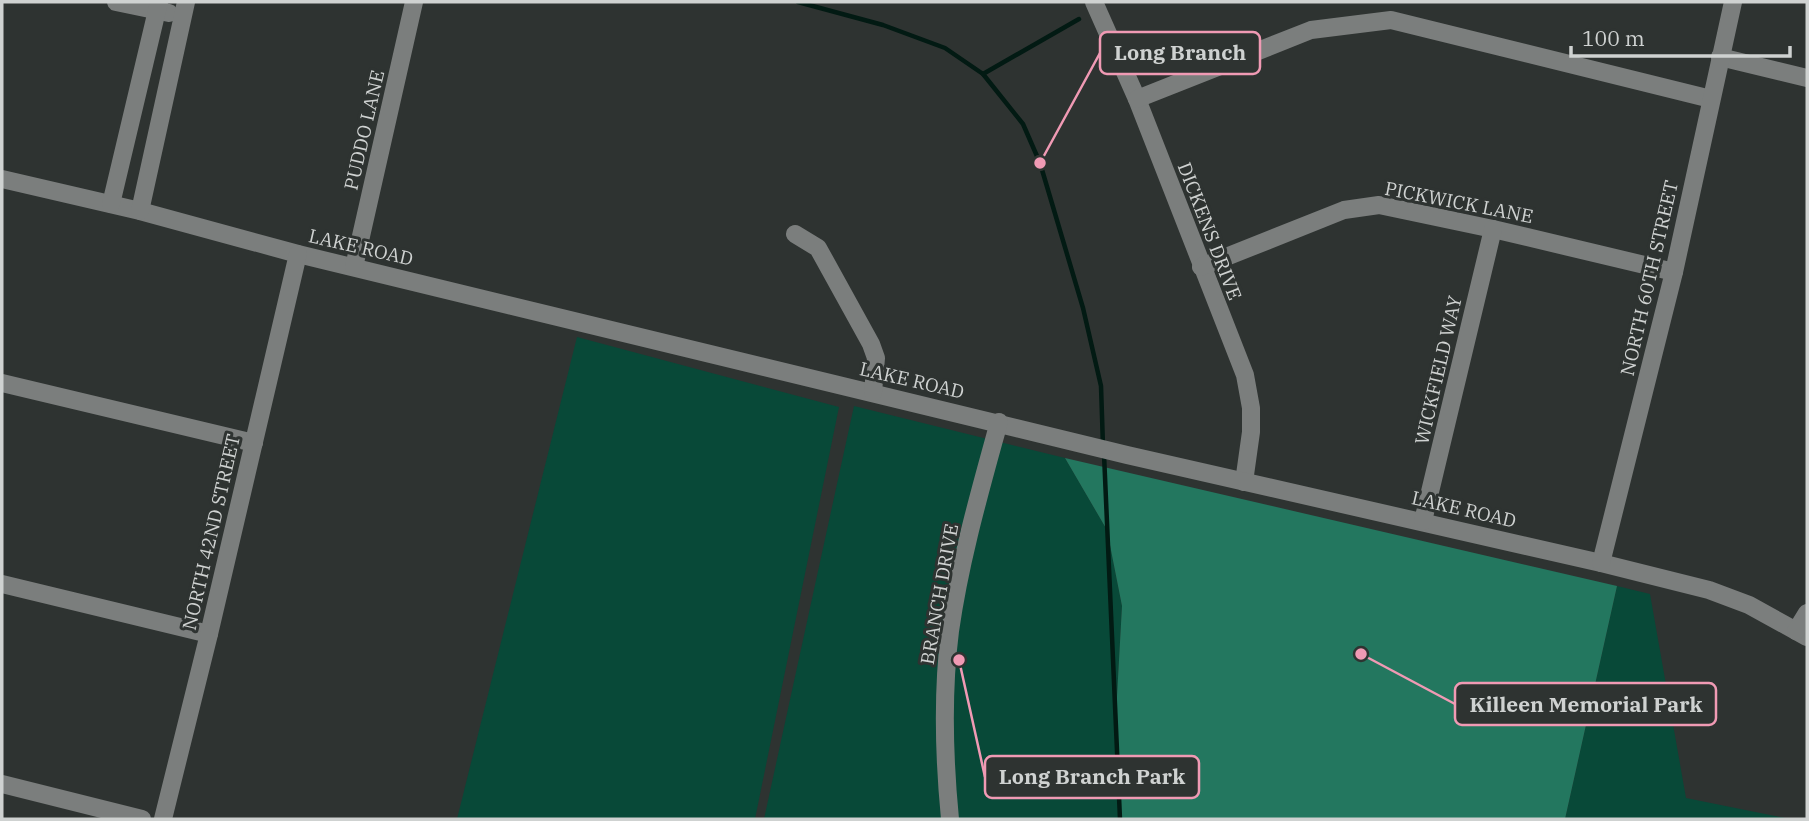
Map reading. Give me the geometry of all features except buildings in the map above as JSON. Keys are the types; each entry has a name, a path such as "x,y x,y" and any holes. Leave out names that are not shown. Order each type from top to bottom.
{"street":[{"path":"116,2 184,9 140,211"},
{"name":"PUDDO LANE","path":"354,267 414,2"},
{"name":"DICKENS DRIVE","path":"1094,2 1137,99 1245,375 1251,408 1251,432 1244,482"},
{"name":"NORTH 60TH STREET","path":"1601,563 1674,272 1733,2"},
{"path":"111,204 158,6"},
{"path":"1137,99 1311,30 1391,20 1711,99"},
{"path":"1720,57 1807,78"},
{"name":"LAKE ROAD","path":"2,179 140,211 298,254 1127,454 1423,521 1709,590 1749,606 1802,634"},
{"name":"PICKWICK LANE","path":"1201,267 1344,210 1380,205 1674,272"},
{"name":"WICKFIELD WAY","path":"1423,521 1493,229"},
{"path":"795,234 818,248 871,344 876,358 873,392"},
{"name":"NORTH 42ND STREET","path":"163,819 298,254"},
{"path":"2,383 254,443"},
{"name":"BRANCH DRIVE","path":"950,819 944,716 950,631 965,553 999,422"},
{"path":"2,584 209,634"},
{"path":"1802,634 1807,613"},
{"path":"2,784 142,819"}],"green space":[{"path":"577,337 839,407 755,819 457,819"},
{"path":"854,406 1065,458 1107,530 1122,606 1116,714 1121,819 764,819"},
{"path":"1065,458 1617,586 1565,819 1121,819 1116,714 1122,606 1107,530"},
{"path":"1617,586 1650,594 1686,798 1790,819 1565,819"}],"waterway":[{"path":"798,2 883,25 945,48 983,74 1023,124 1040,163 1083,308 1101,386 1103,446"},
{"path":"983,74 1079,19"},
{"path":"1104,454 1120,819"}],"place":[{"name":"Long Branch","path":"1040,163"},
{"name":"Killeen Memorial Park","path":"1361,654"},
{"name":"Long Branch Park","path":"959,660"}]}
